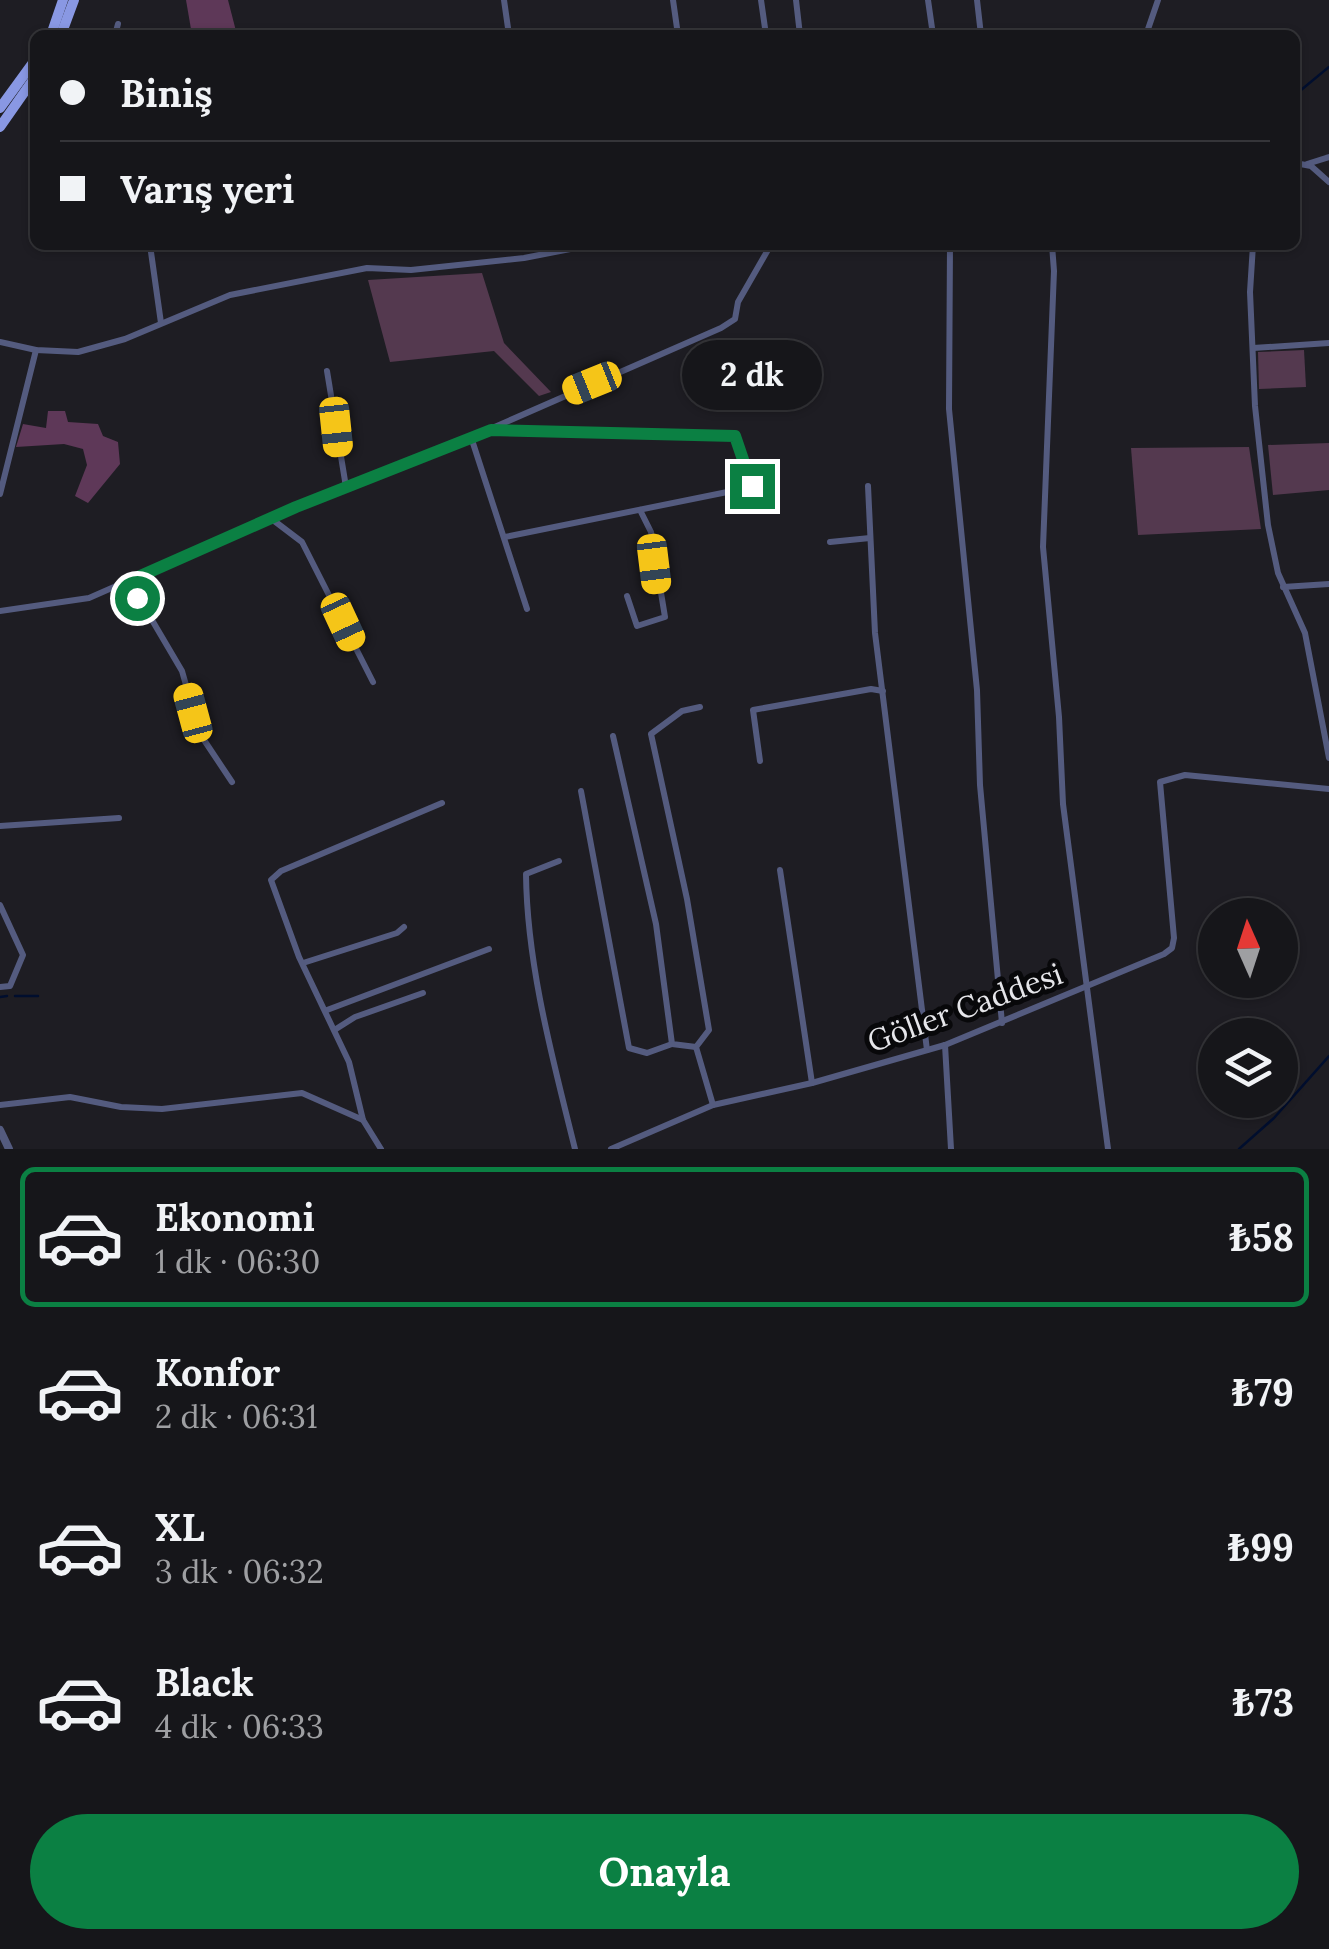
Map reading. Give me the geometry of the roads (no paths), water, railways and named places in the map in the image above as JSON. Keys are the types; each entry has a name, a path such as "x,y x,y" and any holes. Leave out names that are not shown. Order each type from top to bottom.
{"main road":[{"path":"53,30 63,0"},
{"path":"63,30 74,0"},
{"path":"1,106 30,67"},
{"path":"0,127 30,85"}],"street":[{"path":"504,0 508,30"},
{"path":"673,0 677,30"},
{"path":"761,0 765,30"},
{"path":"796,0 799,30"},
{"path":"928,0 932,30"},
{"path":"976,0 980,30"},
{"path":"1148,30 1158,0"},
{"path":"116,30 118,24"},
{"path":"1305,165 1329,157"},
{"path":"1300,164 1329,182"},
{"path":"151,250 161,324"},
{"path":"537,250 538,256"},
{"path":"0,342 36,350 78,352 125,339 230,294 367,268 411,270 567,250"},
{"path":"0,612 89,598 346,487 491,430 735,319 738,302 768,250"},
{"path":"950,250 948,409 977,690 980,785 1002,1023"},
{"path":"1052,250 1043,547 1060,717 1063,804 1108,1149"},
{"path":"1253,250 1253,348 1268,526 1283,587 1305,633 1329,758"},
{"path":"1253,348 1329,343"},
{"path":"0,494 36,350"},
{"path":"327,371 346,487"},
{"path":"491,430 735,436 752,486 506,537"},
{"path":"471,437 527,609"},
{"path":"868,486 875,634 927,1050"},
{"path":"627,596 637,626 665,617 651,532 640,510"},
{"path":"272,519 302,542 373,682"},
{"path":"830,542 870,538"},
{"path":"129,581 182,671 200,734 232,782"},
{"path":"1283,587 1329,584"},
{"path":"760,761 753,710 871,689 883,691"},
{"path":"696,1047 709,1030 687,899 651,734 682,711 700,707"},
{"path":"613,736 653,908 672,1044"},
{"name":"Göller Caddesi","path":"611,1149 713,1106 945,1045 1087,988 1172,948 1160,782 1185,775 1329,788"},
{"path":"581,791 629,1048 647,1053 672,1044 696,1047"},
{"path":"381,1149 363,1120 349,1062 272,887 274,875 442,803"},
{"path":"0,826 120,818"},
{"path":"559,862 529,870 526,899 534,967 575,1149"},
{"path":"780,870 812,1083"},
{"path":"0,905 23,955 10,986 0,987"},
{"path":"303,963 404,928"},
{"path":"327,1010 489,949"},
{"path":"336,1030 355,1017 423,994"},
{"path":"945,1045 951,1149"},
{"path":"696,1047 713,1106"},
{"path":"0,1104 70,1097 121,1108 162,1109 302,1093 363,1120"},
{"path":"0,1130 8,1149"}],"waterway":[{"path":"1300,91 1329,67"},
{"path":"0,997 7,996"},
{"path":"15,996 38,996"},
{"path":"1239,1149 1274,1118 1329,1056"}]}
